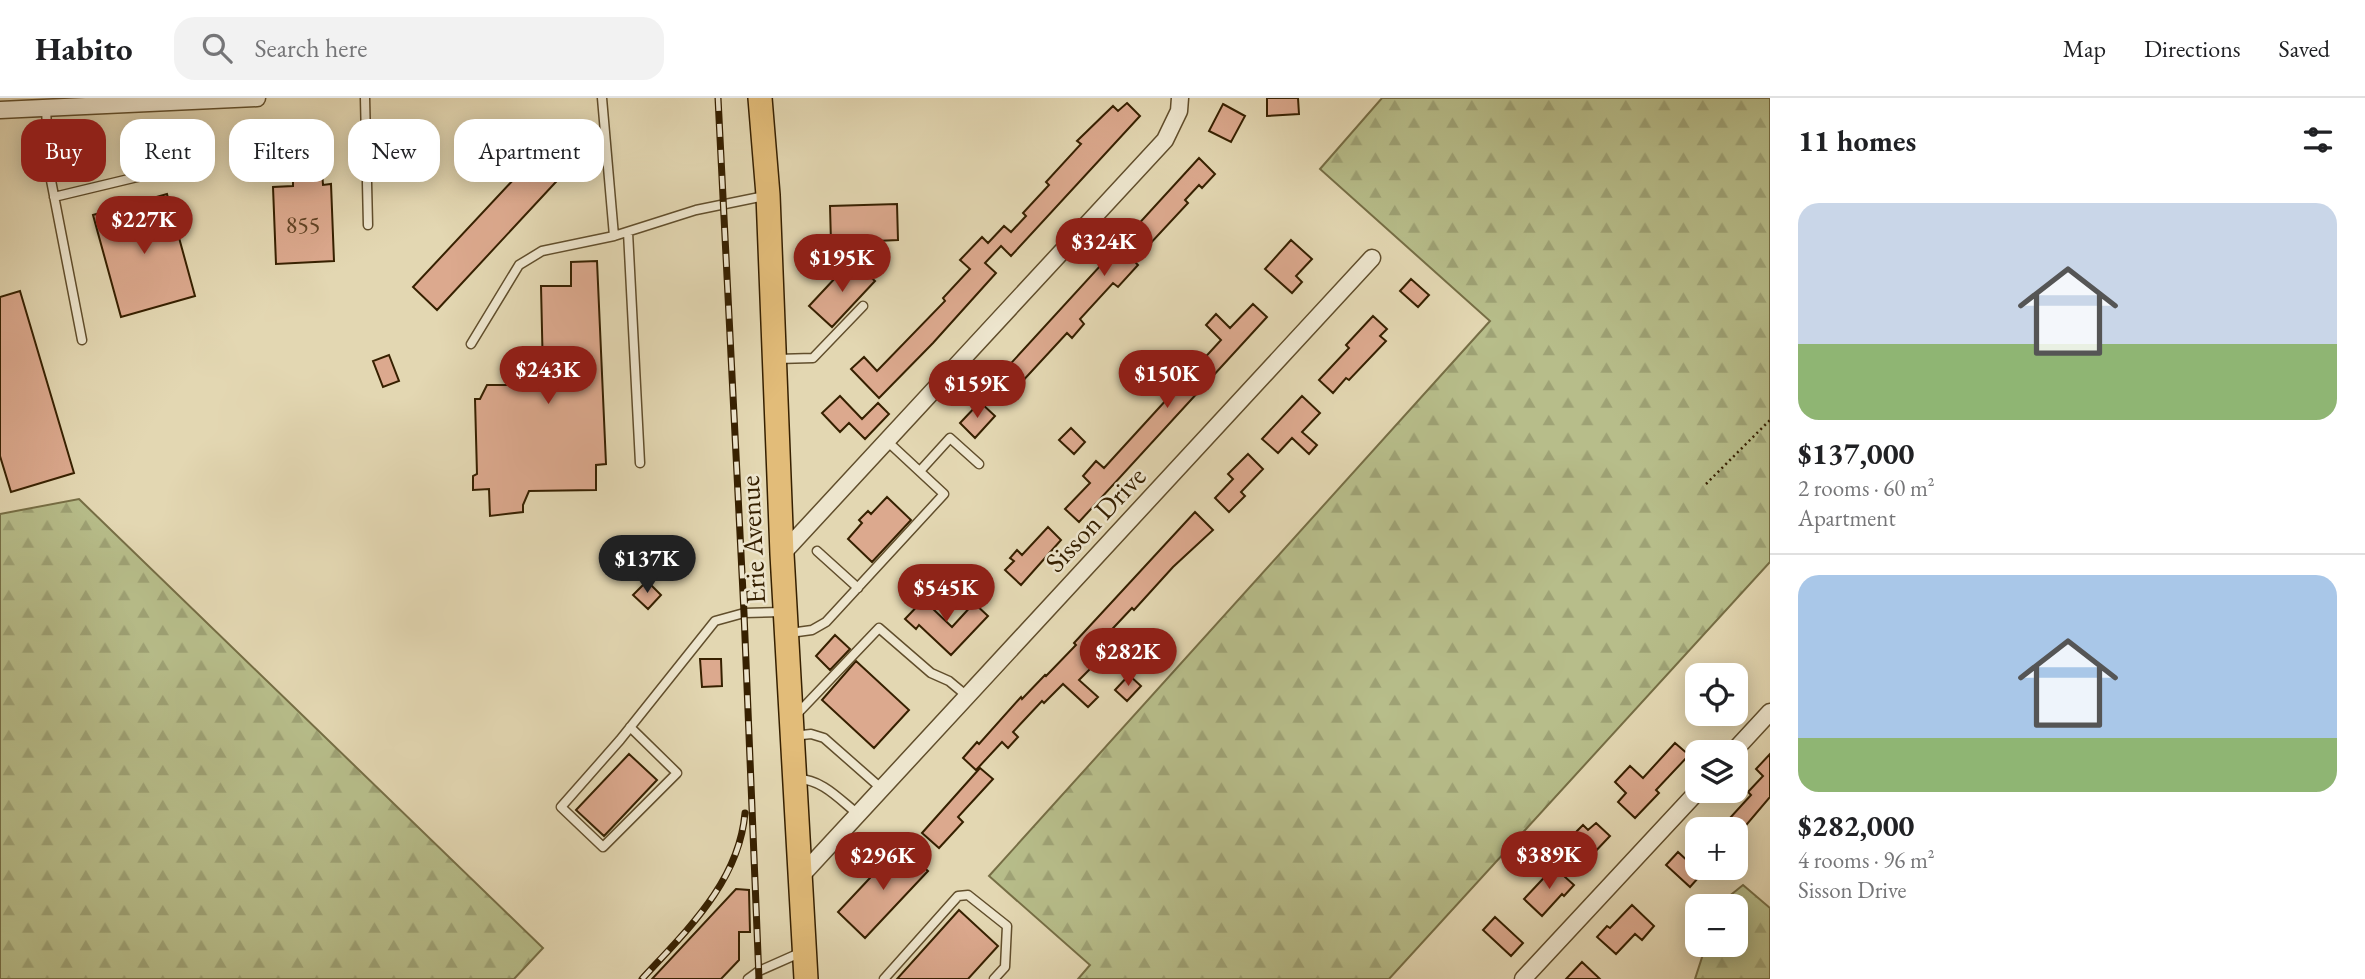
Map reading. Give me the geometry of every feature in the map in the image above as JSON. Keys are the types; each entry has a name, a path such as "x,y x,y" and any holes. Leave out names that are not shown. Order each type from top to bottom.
{"main road":[{"name":"Erie Avenue","path":"760,98 768,195 782,554 806,979"}],"street":[{"path":"0,110 46,108 76,102 257,98"},
{"path":"782,554 1165,140 1179,111 1180,98"},
{"name":"Sisson Drive","path":"800,877 1372,258"},
{"path":"1744,740 1770,712"},
{"path":"1523,979 1687,803"}],"lane":[{"path":"365,98 368,225"},
{"path":"603,98 614,236"},
{"path":"46,108 49,170 82,340"},
{"path":"54,197 120,181"},
{"path":"471,344 519,265 542,251 614,236 696,210 768,195"},
{"path":"628,232 640,463"},
{"path":"774,359 813,358 863,306"},
{"path":"920,471 950,438 979,464"},
{"path":"630,727 677,773 603,847 561,807 630,727 715,621 744,613 812,630 826,622 944,494 887,441"},
{"path":"817,551 858,588"},
{"path":"882,789 824,738 792,727 878,628 931,673 948,681 967,696"},
{"path":"795,779 809,779 818,783 859,814"},
{"path":"884,979 958,896 968,895 1007,926 1005,967 994,979"},
{"path":"748,979 759,971 805,951"}],"path":[{"path":"1706,484 1770,420"}],"green space":[{"path":"1382,98 1770,98 1770,562 1389,979 1078,979 1090,965 989,876 1490,321 1320,169"},
{"path":"79,499 543,948 514,979 0,979 0,514"},
{"path":"1743,885 1770,908 1770,979 1695,979 1702,957 1748,957 1748,894 1732,894"}],"building":[{"path":"1267,98 1298,98 1299,114 1267,116"},
{"path":"1127,103 1140,116 1011,256 1001,246 985,263 996,273 879,398 851,369 864,357 877,371 945,301 943,298 970,269 960,260 982,237 988,243 1004,226 1011,232 1026,216 1023,213 1049,185 1046,182 1081,144 1077,141 1113,106 1118,111"},
{"path":"1223,104 1245,116 1231,142 1209,131"},
{"path":"1199,158 1215,174 1202,188 1199,185 1185,200 1188,203 1134,261 1138,265 1118,287 1113,283 1080,319 1084,324 1072,338 1067,333 1007,398 992,384"},
{"path":"293,182 331,184 334,261 276,264 273,187 293,186"},
{"path":"511,182 556,182 437,310 413,287"},
{"path":"167,194 195,296 121,317 93,215"},
{"path":"897,204 898,240 831,243 830,206"},
{"path":"1291,240 1312,259 1296,276 1302,282 1292,293 1265,269"},
{"path":"852,260 875,281 832,327 809,306"},
{"path":"597,261 606,464 596,465 596,490 529,491 523,512 490,516 489,489 473,490 473,476 477,474 475,399 480,399 487,385 515,385 520,374 543,374 541,286 571,286 571,262"},
{"path":"1411,279 1429,295 1418,307 1400,291"},
{"path":"20,291 74,473 11,492 0,456 0,297"},
{"path":"1253,304 1267,317 1079,522 1065,509 1090,483 1083,476 1096,461 1104,468 1221,340 1206,325 1216,314 1230,328"},
{"path":"1373,316 1387,329 1380,336 1386,341 1333,393 1319,380 1349,348 1346,345"},
{"path":"389,355 399,381 383,387 373,361"},
{"path":"840,396 862,419 878,403 889,414 865,439 849,423 840,432 822,413"},
{"path":"1302,396 1320,413 1302,432 1317,445 1309,454 1292,438 1278,453 1262,439"},
{"path":"980,402 995,416 975,438 960,423"},
{"path":"1071,428 1085,442 1074,454 1059,440"},
{"path":"1248,454 1263,469 1241,492 1245,496 1229,512 1215,498 1233,479 1228,474"},
{"path":"887,497 911,520 872,562 848,539 862,523 859,520 868,511 871,514"},
{"path":"1195,512 1213,530 1101,641 1110,649 1079,680 1098,697 1088,707 1063,684 1044,703 1042,701 1013,732 1018,737 1008,748 1002,742 976,770 963,758 1021,697 1022,699 1076,645 1074,643"},
{"path":"1048,527 1061,540 1021,585 1005,570 1014,561 1010,558 1017,550 1022,555"},
{"path":"647,581 661,595 648,609 633,595"},
{"path":"927,596 937,606 934,610 952,627 974,603 988,616 951,655 919,625 916,629 905,619"},
{"path":"835,635 850,649 830,670 816,656"},
{"path":"700,659 721,659 722,686 702,687"},
{"path":"856,661 909,710 874,748 822,700"},
{"path":"1129,675 1141,686 1127,701 1115,690"},
{"path":"1675,743 1685,752 1685,759 1656,790 1659,793 1635,818 1618,802 1626,793 1615,782 1630,766 1643,778"},
{"path":"629,754 657,780 604,836 576,810"},
{"path":"1770,754 1770,797 1748,823 1748,817 1731,817 1744,803 1748,803 1751,795 1748,792 1763,776 1756,769"},
{"path":"980,768 993,779 958,817 963,822 939,848 922,833"},
{"path":"1596,823 1610,836 1590,857 1570,838 1583,825 1588,830"},
{"path":"1519,845 1531,857 1521,868 1508,856"},
{"path":"900,846 928,871 865,938 838,912"},
{"path":"1678,852 1685,858 1685,880 1696,880 1690,887 1666,865"},
{"path":"1554,867 1574,885 1542,916 1524,899"},
{"path":"736,889 749,890 750,932 739,932 739,960 721,979 652,979"},
{"path":"1632,905 1654,926 1642,940 1635,934 1616,954 1597,937 1607,926 1610,928"},
{"path":"959,910 998,946 968,979 897,979"},
{"path":"1495,917 1523,943 1511,956 1483,930"},
{"path":"1582,962 1600,979 1566,979"}],"railway":[{"path":"718,98 759,979"},
{"path":"642,979 708,904 733,861 741,838 745,813"}]}
